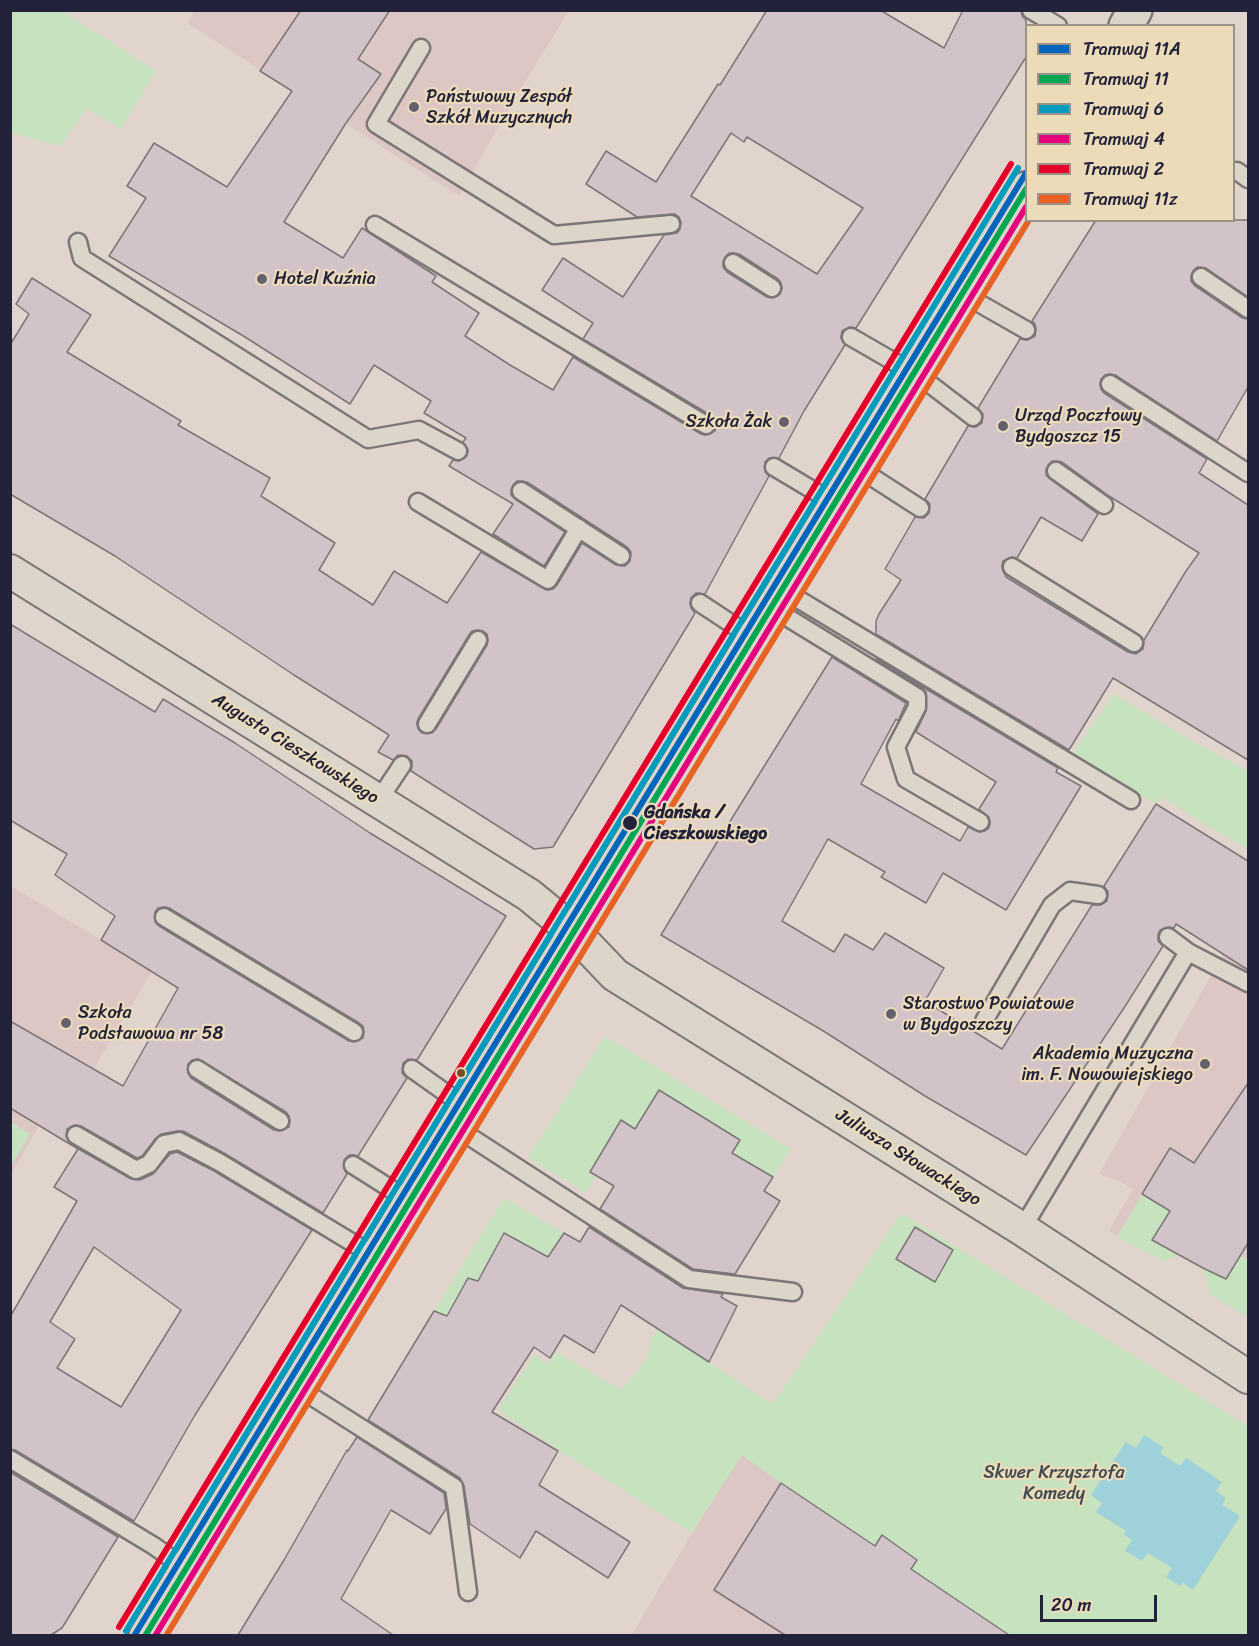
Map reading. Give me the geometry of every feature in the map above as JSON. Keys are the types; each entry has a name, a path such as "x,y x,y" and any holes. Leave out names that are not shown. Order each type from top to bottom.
{"street":[{"path":"1127,24 1135,10"},
{"path":"146,1635 1025,191"},
{"name":"Augusta Cieszkowskiego","path":"10,571 529,895 574,932"},
{"name":"Juliusza Słowackiego","path":"574,932 615,975 1022,1229 1248,1377"}],"lane":[{"path":"1031,10 1055,24"},
{"path":"422,48 376,124 554,235 671,224"},
{"path":"375,225 706,425"},
{"path":"78,242 82,258 368,439 419,430 458,451"},
{"path":"733,263 772,288"},
{"path":"1201,278 1248,309"},
{"path":"963,294 1026,330"},
{"path":"850,337 915,374 973,417"},
{"path":"1110,384 1248,473"},
{"path":"774,467 836,504"},
{"path":"858,468 920,508"},
{"path":"1056,471 1104,505"},
{"path":"521,491 621,556"},
{"path":"418,502 548,580 579,528"},
{"path":"1012,567 1134,643"},
{"path":"778,599 1131,800"},
{"path":"778,599 917,697 917,707 896,747 906,779 980,822"},
{"path":"700,603 753,638"},
{"path":"427,724 478,640"},
{"path":"378,801 402,765"},
{"path":"984,1021 1052,905 1070,891 1098,895"},
{"path":"164,917 354,1032"},
{"path":"1168,938 1188,952 1248,983"},
{"path":"1022,1229 1188,952"},
{"path":"197,1069 280,1122"},
{"path":"412,1069 461,1118 689,1279 793,1292"},
{"path":"76,1135 136,1170 148,1164 164,1144 179,1141 229,1168 376,1257"},
{"path":"353,1165 410,1202"},
{"path":"297,1387 454,1487 468,1592"},
{"path":"10,1459 154,1546 186,1569"}],"shaded area":[{"name":"Państwowy Zespół Szkół Muzycznych","path":"195,10 569,11 459,196 187,23"},
{"path":"159,841 445,1016 385,1114 152,971 91,1074 39,1126 11,1175 11,886 101,940"},
{"name":"Akademia Muzyczna im. F. Nowowiejskiego","path":"1232,882 1248,891 1248,1317 1210,1295 1203,1268 1178,1255 1163,1261 1109,1231 1133,1189 1099,1174 1223,954"},
{"path":"741,1454 875,1546 882,1535 911,1569 1009,1635 631,1636"}],"green space":[{"path":"10,11 62,11 156,71 121,129 87,108 61,146 11,133"},
{"path":"1114,694 1248,771 1248,850 1161,797 1156,804 1069,759"},
{"path":"605,1036 791,1149 773,1177 732,1153 740,1140 635,1129 622,1120 588,1174 595,1177 586,1193 528,1158"},
{"path":"11,1122 30,1134 11,1166"},
{"path":"1142,1194 1170,1211 1153,1240 1178,1255 1163,1261 1117,1237"},
{"path":"504,1198 564,1233 548,1257 504,1234 478,1281 468,1278 447,1316 434,1311"},
{"name":"Skwer Krzysztofa Komedy","path":"901,1213 1248,1426 1248,1635 1009,1635 911,1569 882,1535 875,1546 742,1455 692,1533 498,1410 534,1355 548,1364 556,1352 620,1389 639,1370 648,1356 652,1337 658,1329 773,1404"},
{"path":"1240,1256 1248,1259 1248,1317 1210,1295 1203,1268 1226,1279"}],"water":[{"path":"1144,1435 1163,1447 1160,1453 1180,1466 1186,1458 1222,1482 1216,1491 1226,1498 1222,1505 1240,1516 1193,1590 1183,1583 1180,1586 1166,1577 1172,1568 1148,1553 1142,1561 1125,1551 1132,1540 1123,1534 1126,1531 1096,1512 1102,1503 1091,1495 1126,1442 1136,1448"}],"building":[{"path":"301,10 390,10 358,59 381,74 346,123 284,222 343,258 362,228 436,276 432,282 479,313 465,336 510,365 553,390 573,357 706,435 715,431 715,420 712,416 583,339 593,323 542,290 563,258 623,297 664,235 677,233 680,229 681,222 675,214 637,217 586,184 606,151 656,182 767,10 880,10 944,48 963,10 1021,10 1026,20 1025,59 856,328 850,327 842,331 841,338 845,345 804,411 779,458 769,458 765,462 765,472 769,476 705,594 696,593 691,598 690,603 694,615 553,847 534,849 411,771 412,761 407,756 398,755 393,760 378,752 389,735 115,556 10,494 10,345 29,314 16,304 32,278 91,315 67,352 181,421 178,425 270,478 261,496 335,543 319,570 373,605 394,571 447,603 481,552 547,590 557,585 582,543 616,565 625,566 630,561 631,552 627,547 527,482 517,481 513,485 511,495 565,532 544,566 493,534 513,504 449,466 453,460 459,461 467,456 468,450 463,442 466,438 424,413 431,401 374,365 350,404 245,337 109,256 146,198 127,186 154,143 227,187 292,91 260,71","holes":["731,133 744,142 747,137 863,208 817,274 691,196","729,253 739,254 778,279 782,288 780,294 772,298 767,297 727,272 723,267 723,262","478,630 487,634 487,645 436,729 432,733 422,733 418,729 418,719 469,635 472,631"]},
{"path":"1235,220 1248,220 1248,297 1206,268 1197,267 1191,276 1191,281 1195,286 1242,318 1248,319 1248,387 1217,441 1115,375 1105,375 1100,384 1104,393 1207,459 1199,473 1248,505 1248,760 1113,678 1069,750 876,634 876,621 879,614 901,580 885,569 915,517 924,518 929,513 930,504 925,499 968,426 976,427 982,423 983,414 978,408 1020,339 1027,340 1035,336 1035,324 1032,321 1095,222 1235,222","holes":["1052,461 1062,462 1109,496 1199,553 1144,640 1143,649 1136,654 1128,652 1006,577 1003,571 1003,561 1012,557 1017,558 1041,517 1082,541 1098,514 1046,475 1046,469"]},
{"path":"10,624 155,712 163,699 235,743 370,833 506,916 417,1060 408,1059 403,1063 402,1073 407,1078 358,1156 349,1155 344,1160 344,1169 347,1174 323,1213 183,1131 161,1134 142,1156 137,1158 81,1126 75,1125 67,1129 66,1136 70,1144 131,1179 140,1180 153,1174 170,1154 177,1152 214,1171 312,1230 195,1415 134,1521 10,1449 10,1317 77,1201 54,1187 78,1149 10,1108 10,1021 123,1086 178,988 101,940 115,916 55,875 67,854 10,820","holes":["165,907 359,1023 363,1026 363,1038 354,1042 349,1041 159,926 155,922 155,912 158,908","198,1059 286,1112 289,1116 289,1127 280,1131 274,1130 191,1078 188,1073 188,1064","94,1247 181,1310 121,1407 57,1368 75,1339 50,1322"]},
{"path":"832,657 906,703 861,784 960,841 968,827 979,832 989,828 989,817 979,809 996,782 916,732 926,711 926,692 876,659 1058,768 1056,772 1081,786 1006,910 943,873 926,903 881,877 885,872 828,839 782,921 834,952 845,934 873,950 885,933 944,968 925,1001 1002,1049 1092,905 1101,905 1107,901 1108,892 1104,886 1156,804 1248,861 1248,970 1176,924 1174,928 1160,930 1158,941 1163,946 1026,1155 661,935"},
{"path":"1248,1083 1248,1243 1226,1279 1152,1240 1170,1211 1142,1194 1170,1148 1194,1163"},
{"path":"659,1090 740,1140 732,1153 773,1177 764,1191 780,1201 735,1274 693,1269 600,1209 614,1186 590,1172 621,1120 635,1129"},
{"path":"589,1227 683,1288 723,1294 721,1297 737,1306 709,1362 621,1305 594,1353 564,1335 550,1358 534,1347 492,1412 558,1451 539,1485 630,1542 608,1578 536,1531 520,1558 470,1524 464,1486 460,1478 368,1420 434,1311 447,1316 468,1278 478,1281 504,1233 548,1257 564,1233 580,1242"},
{"path":"915,1227 953,1250 935,1282 896,1259"},
{"path":"357,1437 444,1493 446,1509 430,1534 391,1510 341,1599 393,1635 238,1635 347,1450"},
{"path":"10,1472 118,1537 62,1628 51,1635 10,1635"},
{"path":"781,1483 875,1546 882,1535 917,1560 911,1569 1009,1635 785,1635 714,1590"}],"tram line":[{"name":"2","path":"119,1627 1011,164"},
{"name":"6","path":"126,1631 1018,168"},
{"name":"11A","path":"134,1636 1025,175"},
{"name":"11","path":"145,1636 1025,191"},
{"name":"4","path":"155,1636 1025,209"},
{"name":"11z","path":"166,1636 1028,222"}],"place":[{"name":"Państwowy Zespół Szkół Muzycznych","path":"414,107"},
{"name":"Hotel Kuźnia","path":"262,279"},
{"name":"Szkoła Żak","path":"784,422"},
{"name":"Urząd Pocztowy Bydgoszcz 15","path":"1003,426"},
{"name":"Gdańska / Cieszkowskiego","path":"630,823"},
{"name":"Starostwo Powiatowe w Bydgoszczy","path":"891,1014"},
{"name":"Szkoła Podstawowa nr 58","path":"66,1023"},
{"name":"Akademia Muzyczna im. F. Nowowiejskiego","path":"1205,1064"}]}
